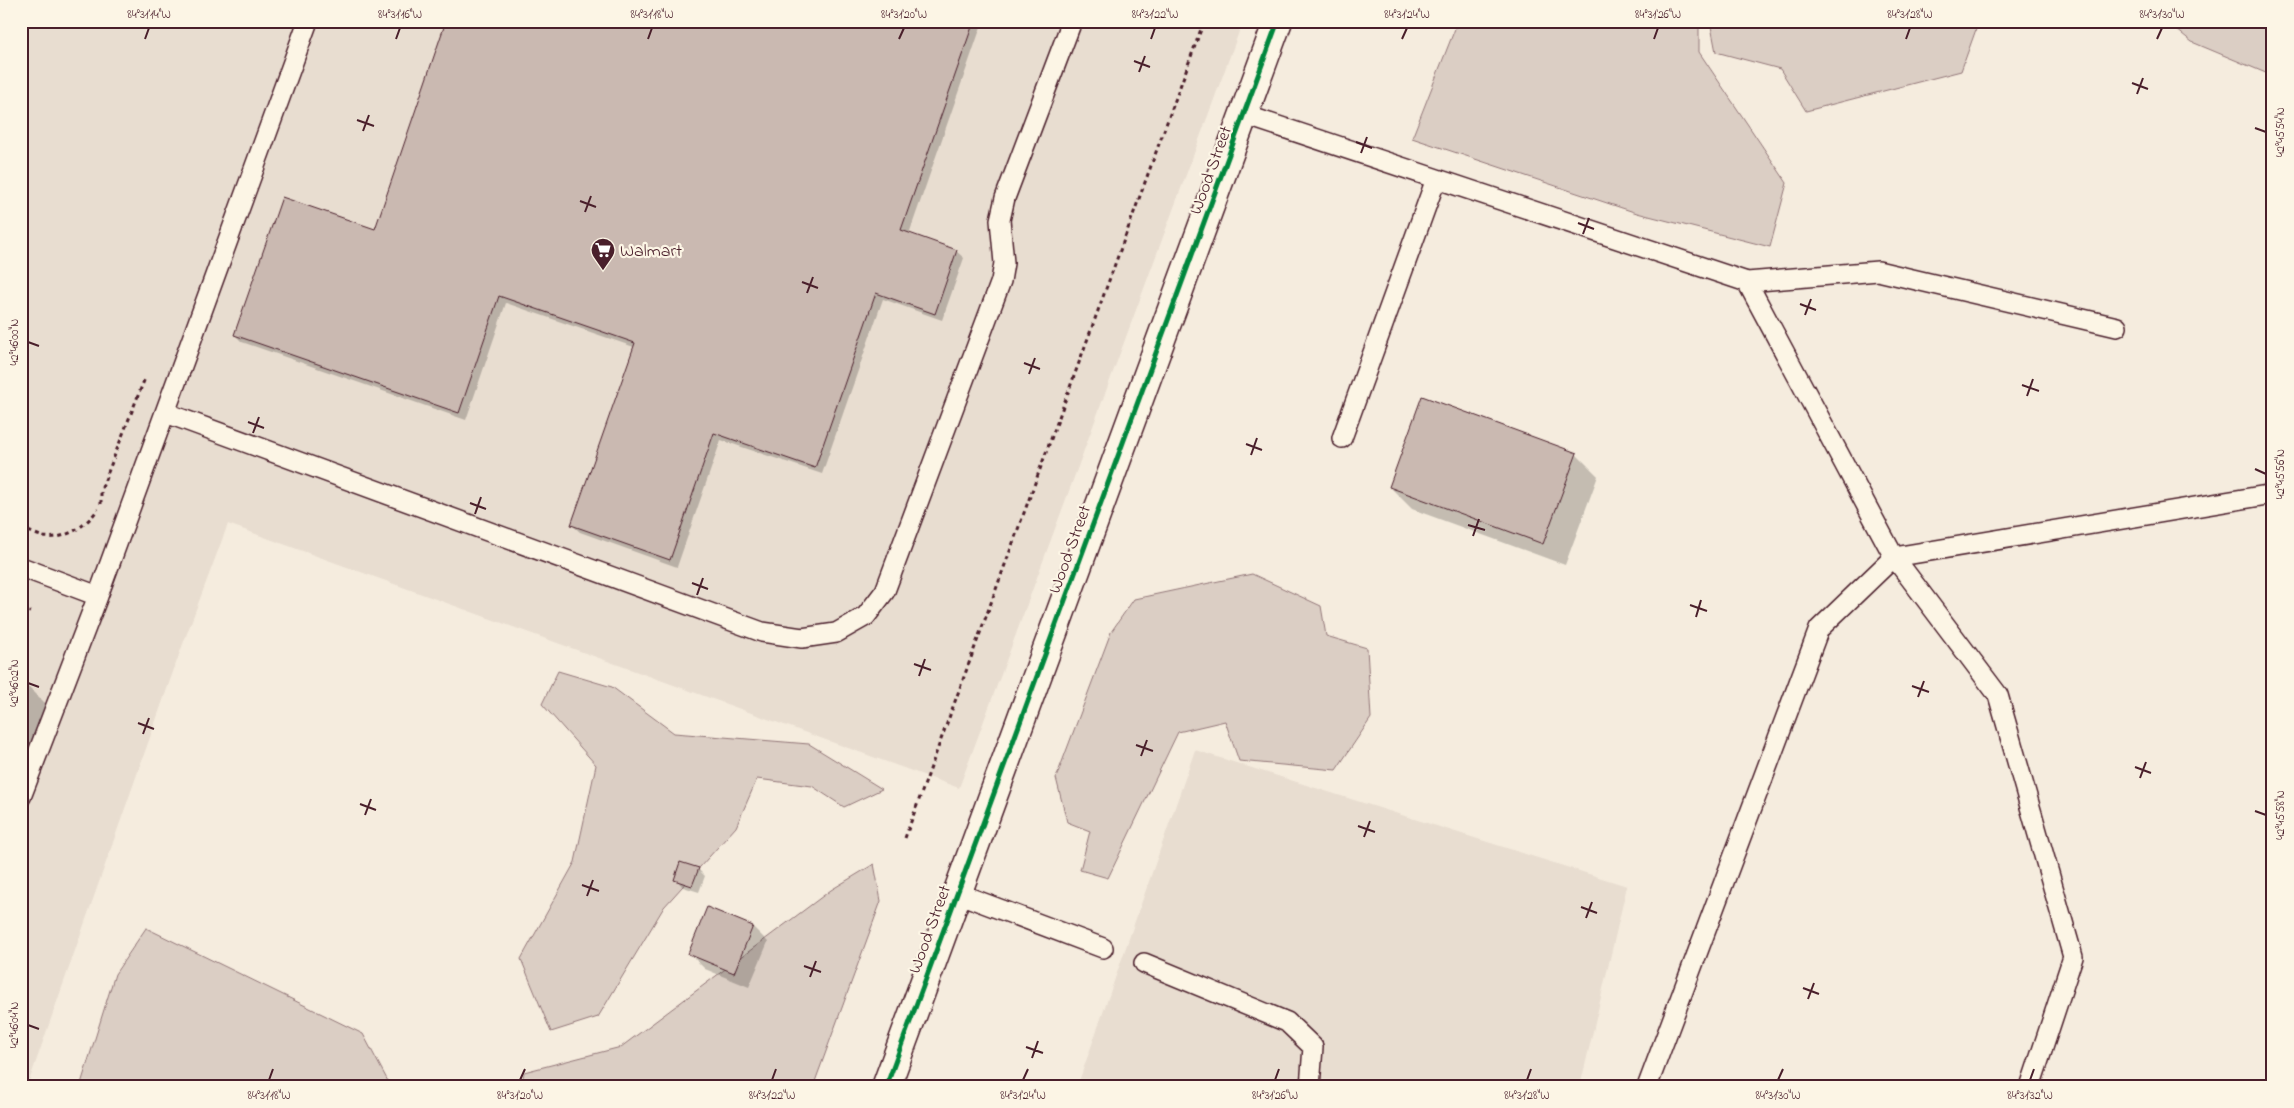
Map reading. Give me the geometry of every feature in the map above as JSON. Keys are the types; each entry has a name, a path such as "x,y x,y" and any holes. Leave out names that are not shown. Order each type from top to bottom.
{"street":[{"name":"Wood Street","path":"886,1087 1278,21"}],"lane":[{"path":"21,798 166,412 308,21"},
{"path":"166,412 762,632 802,638 836,633 866,616 886,591 1001,281 1004,263 1000,220 1005,198 1072,21"},
{"path":"1245,115 1747,282 1878,271 2117,327"},
{"path":"1342,438 1436,179"},
{"path":"1747,282 1894,557 1998,695 2073,957 2030,1087"},
{"path":"1647,1087 1819,629 1894,557 2273,494"},
{"path":"21,568 98,596"},
{"path":"957,893 1103,948"},
{"path":"1144,963 1287,1022 1312,1047 1310,1087"}],"path":[{"path":"905,838 1204,21"},
{"path":"21,528 45,537 71,533 89,523 101,506 101,490 145,378"},
{"path":"21,609 30,612"}],"shaded area":[{"path":"21,21 1243,21 959,788 228,524 180,652 27,1087 21,1087"},
{"path":"1458,21 1699,21 1699,52 1787,183 1770,247 1637,213 1412,138"},
{"path":"1710,21 1979,21 1961,71 1806,111 1780,69 1716,52"},
{"path":"2166,21 2273,21 2273,76 2192,42"},
{"path":"1252,574 1321,606 1326,636 1367,648 1371,718 1336,770 1239,761 1225,721 1178,732 1108,878 1080,870 1090,831 1067,822 1056,778 1111,632 1134,599"},
{"path":"558,671 612,687 674,733 809,744 882,789 844,807 812,786 757,779 736,827 664,907 598,1017 551,1032 521,959 575,862 596,765 542,704"},
{"path":"1195,750 1627,886 1580,1087 1077,1087"},
{"path":"874,864 881,901 813,1087 521,1087 524,1072 621,1047 831,890"},
{"path":"146,928 363,1034 391,1087 80,1087 115,974"}],"building":[{"name":"Walmart","path":"446,21 974,21 901,230 957,250 935,314 876,293 815,468 714,433 670,560 571,525 635,343 499,296 459,413 234,335 282,197 375,229"},
{"path":"1422,396 1577,453 1543,544 1389,487"},
{"path":"680,862 699,868 692,886 674,880"},
{"path":"707,907 753,926 734,973 688,954"}],"cycle path":[{"path":"886,1087 1278,21"}],"place":[{"name":"Walmart","path":"603,271"}]}
